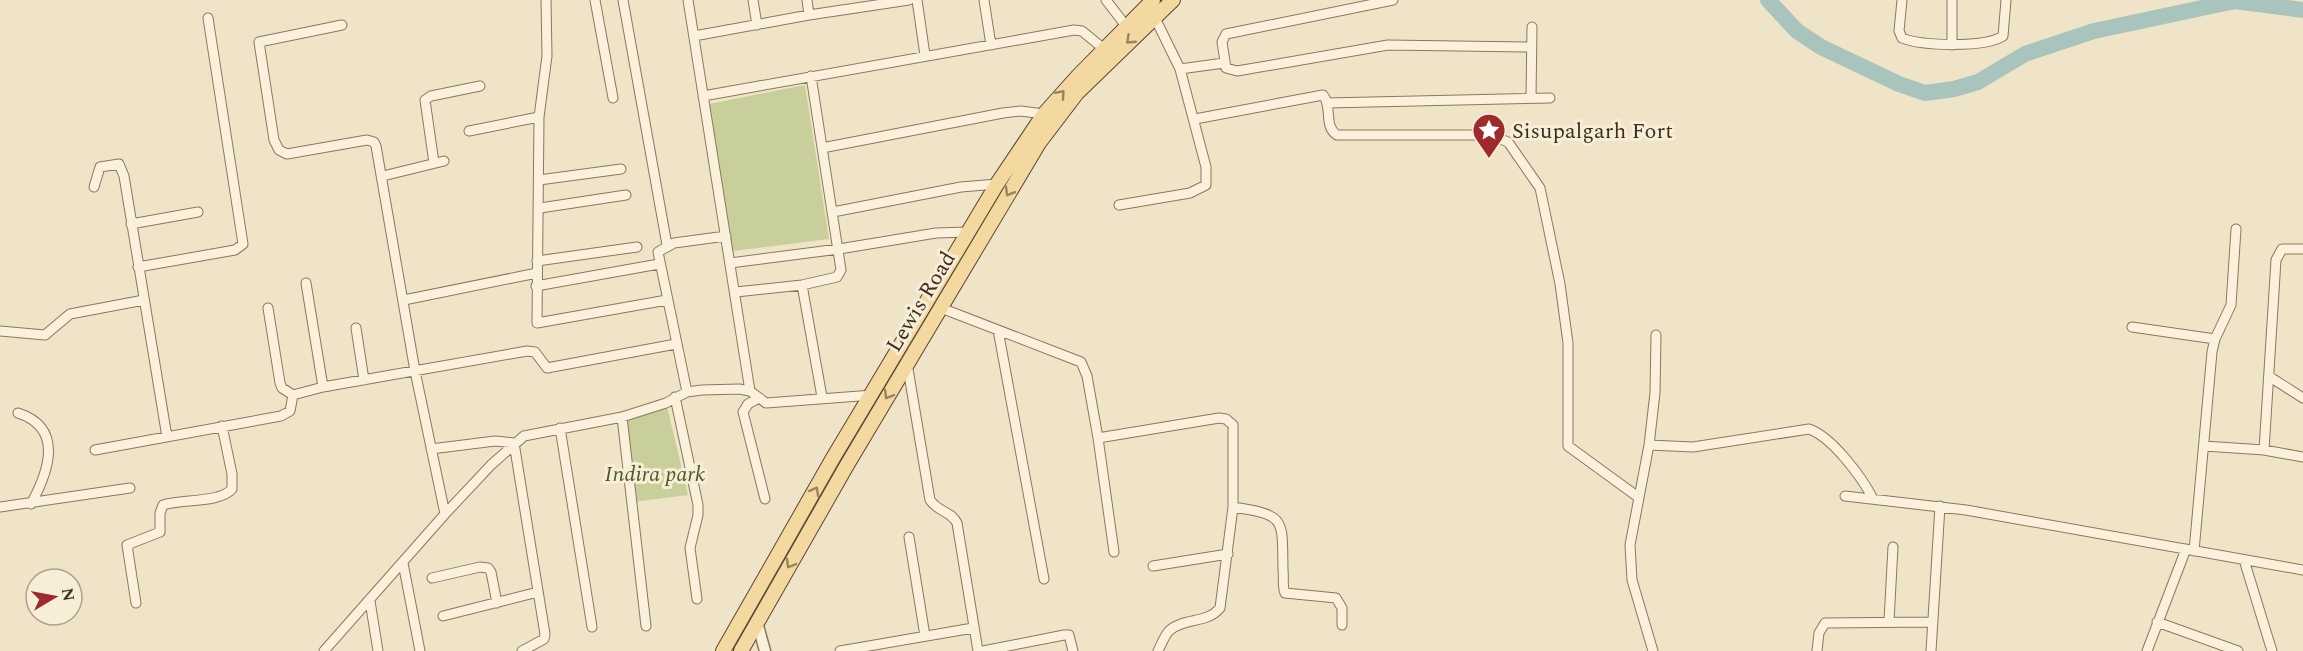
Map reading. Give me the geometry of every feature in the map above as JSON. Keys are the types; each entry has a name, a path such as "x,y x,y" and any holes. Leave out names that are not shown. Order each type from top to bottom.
{"main road":[{"name":"Lewis Road","path":"723,651 833,458 997,184 1044,114 1153,0"},
{"name":"Lewis Road","path":"741,651 846,465 1039,143 1077,93 1173,0"},
{"path":"833,458 846,465"}],"street":[{"path":"546,0 548,56 539,117 540,208 537,322 667,300"},
{"path":"596,0 613,98"},
{"path":"623,0 667,245"},
{"path":"688,0 750,392"},
{"path":"753,0 757,25"},
{"path":"807,0 809,15"},
{"path":"694,36 859,4 909,0"},
{"path":"917,0 925,55"},
{"path":"984,0 991,45"},
{"path":"1106,0 1126,26"},
{"path":"1393,0 1231,32 1223,37 1224,63 1228,71 1237,71 1388,45 1531,47"},
{"path":"1902,0 1899,31 1902,38 1952,45 1995,40 2003,36 2006,0"},
{"path":"1952,0 1952,45"},
{"path":"138,267 235,250 243,244 208,18"},
{"path":"1119,205 1190,193 1206,185 1206,167 1180,69 1155,18"},
{"path":"342,25 259,42 274,140 279,150 288,154 370,140 376,146 430,448 445,514"},
{"path":"1531,98 1532,27"},
{"path":"703,96 1074,30 1082,31 1104,49"},
{"path":"1180,69 1224,63"},
{"path":"736,292 802,285 837,277 841,270 811,76"},
{"path":"434,163 425,100 431,96 480,86"},
{"path":"1195,119 1323,95 1327,103 1329,127 1337,135 1346,137 1491,135 1508,142 1540,188 1558,273 1568,343 1568,446 1638,497"},
{"path":"1327,103 1550,98"},
{"path":"822,148 1003,113 1021,111 1044,114"},
{"path":"469,131 539,117"},
{"path":"383,176 444,161"},
{"path":"93,187 100,167 119,164 124,176 167,437"},
{"path":"539,180 621,169"},
{"path":"833,212 961,187 997,184"},
{"path":"540,208 626,195"},
{"path":"131,224 198,212"},
{"path":"2147,651 2157,622 2190,550 2204,446 2214,339 2231,305 2236,229"},
{"path":"730,263 839,249 936,233 969,232"},
{"path":"687,392 658,252 667,245 726,236"},
{"path":"537,261 637,247"},
{"path":"2264,450 2276,260 2282,249 2303,249"},
{"path":"537,286 659,264"},
{"path":"404,300 537,273"},
{"path":"306,283 322,387"},
{"path":"802,285 822,397"},
{"path":"0,332 45,335 70,314 144,300"},
{"path":"268,308 280,383 282,388 293,395 322,387 530,351 535,352 544,367 552,368 676,344"},
{"path":"941,308 1081,362 1087,376 1098,438 1114,552"},
{"path":"2132,327 2214,339"},
{"path":"356,328 364,380"},
{"path":"998,330 1044,579"},
{"path":"1653,651 1630,568 1630,545 1649,445 1655,393 1656,335"},
{"path":"907,363 930,501 939,511 950,514 957,523 978,651"},
{"path":"2270,377 2303,398"},
{"path":"324,651 445,514 514,443 537,432 622,417 666,403 687,392 726,388 750,392 757,399 766,403 873,394"},
{"path":"95,450 286,414 292,406 293,395"},
{"path":"675,397 698,505 698,515 690,548 697,599"},
{"path":"757,399 745,407 744,412 765,499"},
{"path":"18,413 33,418 40,424 48,453 48,466 31,504"},
{"path":"622,417 646,626"},
{"path":"1098,438 1226,419 1230,421 1234,430 1233,507 1220,608 1209,617 1186,622 1170,630 1158,651"},
{"path":"136,603 127,545 160,532 159,513 163,505 227,494 232,489 232,474 222,426"},
{"path":"560,428 592,627"},
{"path":"1649,445 1693,447 1809,429 1817,432 1859,476 1873,499"},
{"path":"430,448 495,441 514,443"},
{"path":"514,443 544,639 522,651"},
{"path":"2204,446 2264,450 2303,457"},
{"path":"0,507 130,488"},
{"path":"1845,496 1940,506 2303,570"},
{"path":"1932,651 1940,506"},
{"path":"1233,507 1267,512 1274,516 1283,529 1286,593 1336,598 1342,608 1342,625"},
{"path":"909,537 925,636"},
{"path":"1889,621 1893,547"},
{"path":"1153,566 1228,554"},
{"path":"2244,560 2272,651"},
{"path":"403,563 420,651"},
{"path":"432,578 480,567 488,568 491,572 497,603"},
{"path":"443,616 538,592"},
{"path":"370,600 378,651"},
{"path":"757,622 765,651"},
{"path":"1817,651 1819,633 1825,623 1933,622"},
{"path":"2157,622 2238,651"},
{"path":"840,651 973,628"},
{"path":"983,651 1069,635 1073,651"}],"green space":[{"path":"805,85 829,239 733,251 709,104"},
{"name":"Indira park","path":"667,406 688,495 633,502 621,420"}],"waterway":[{"path":"1768,0 1797,31 1821,47 1899,84 1925,93 1954,89 1978,82 2025,54 2094,31 2235,1 2303,10"}],"place":[{"name":"Sisupalgarh Fort","path":"1489,159"}]}
